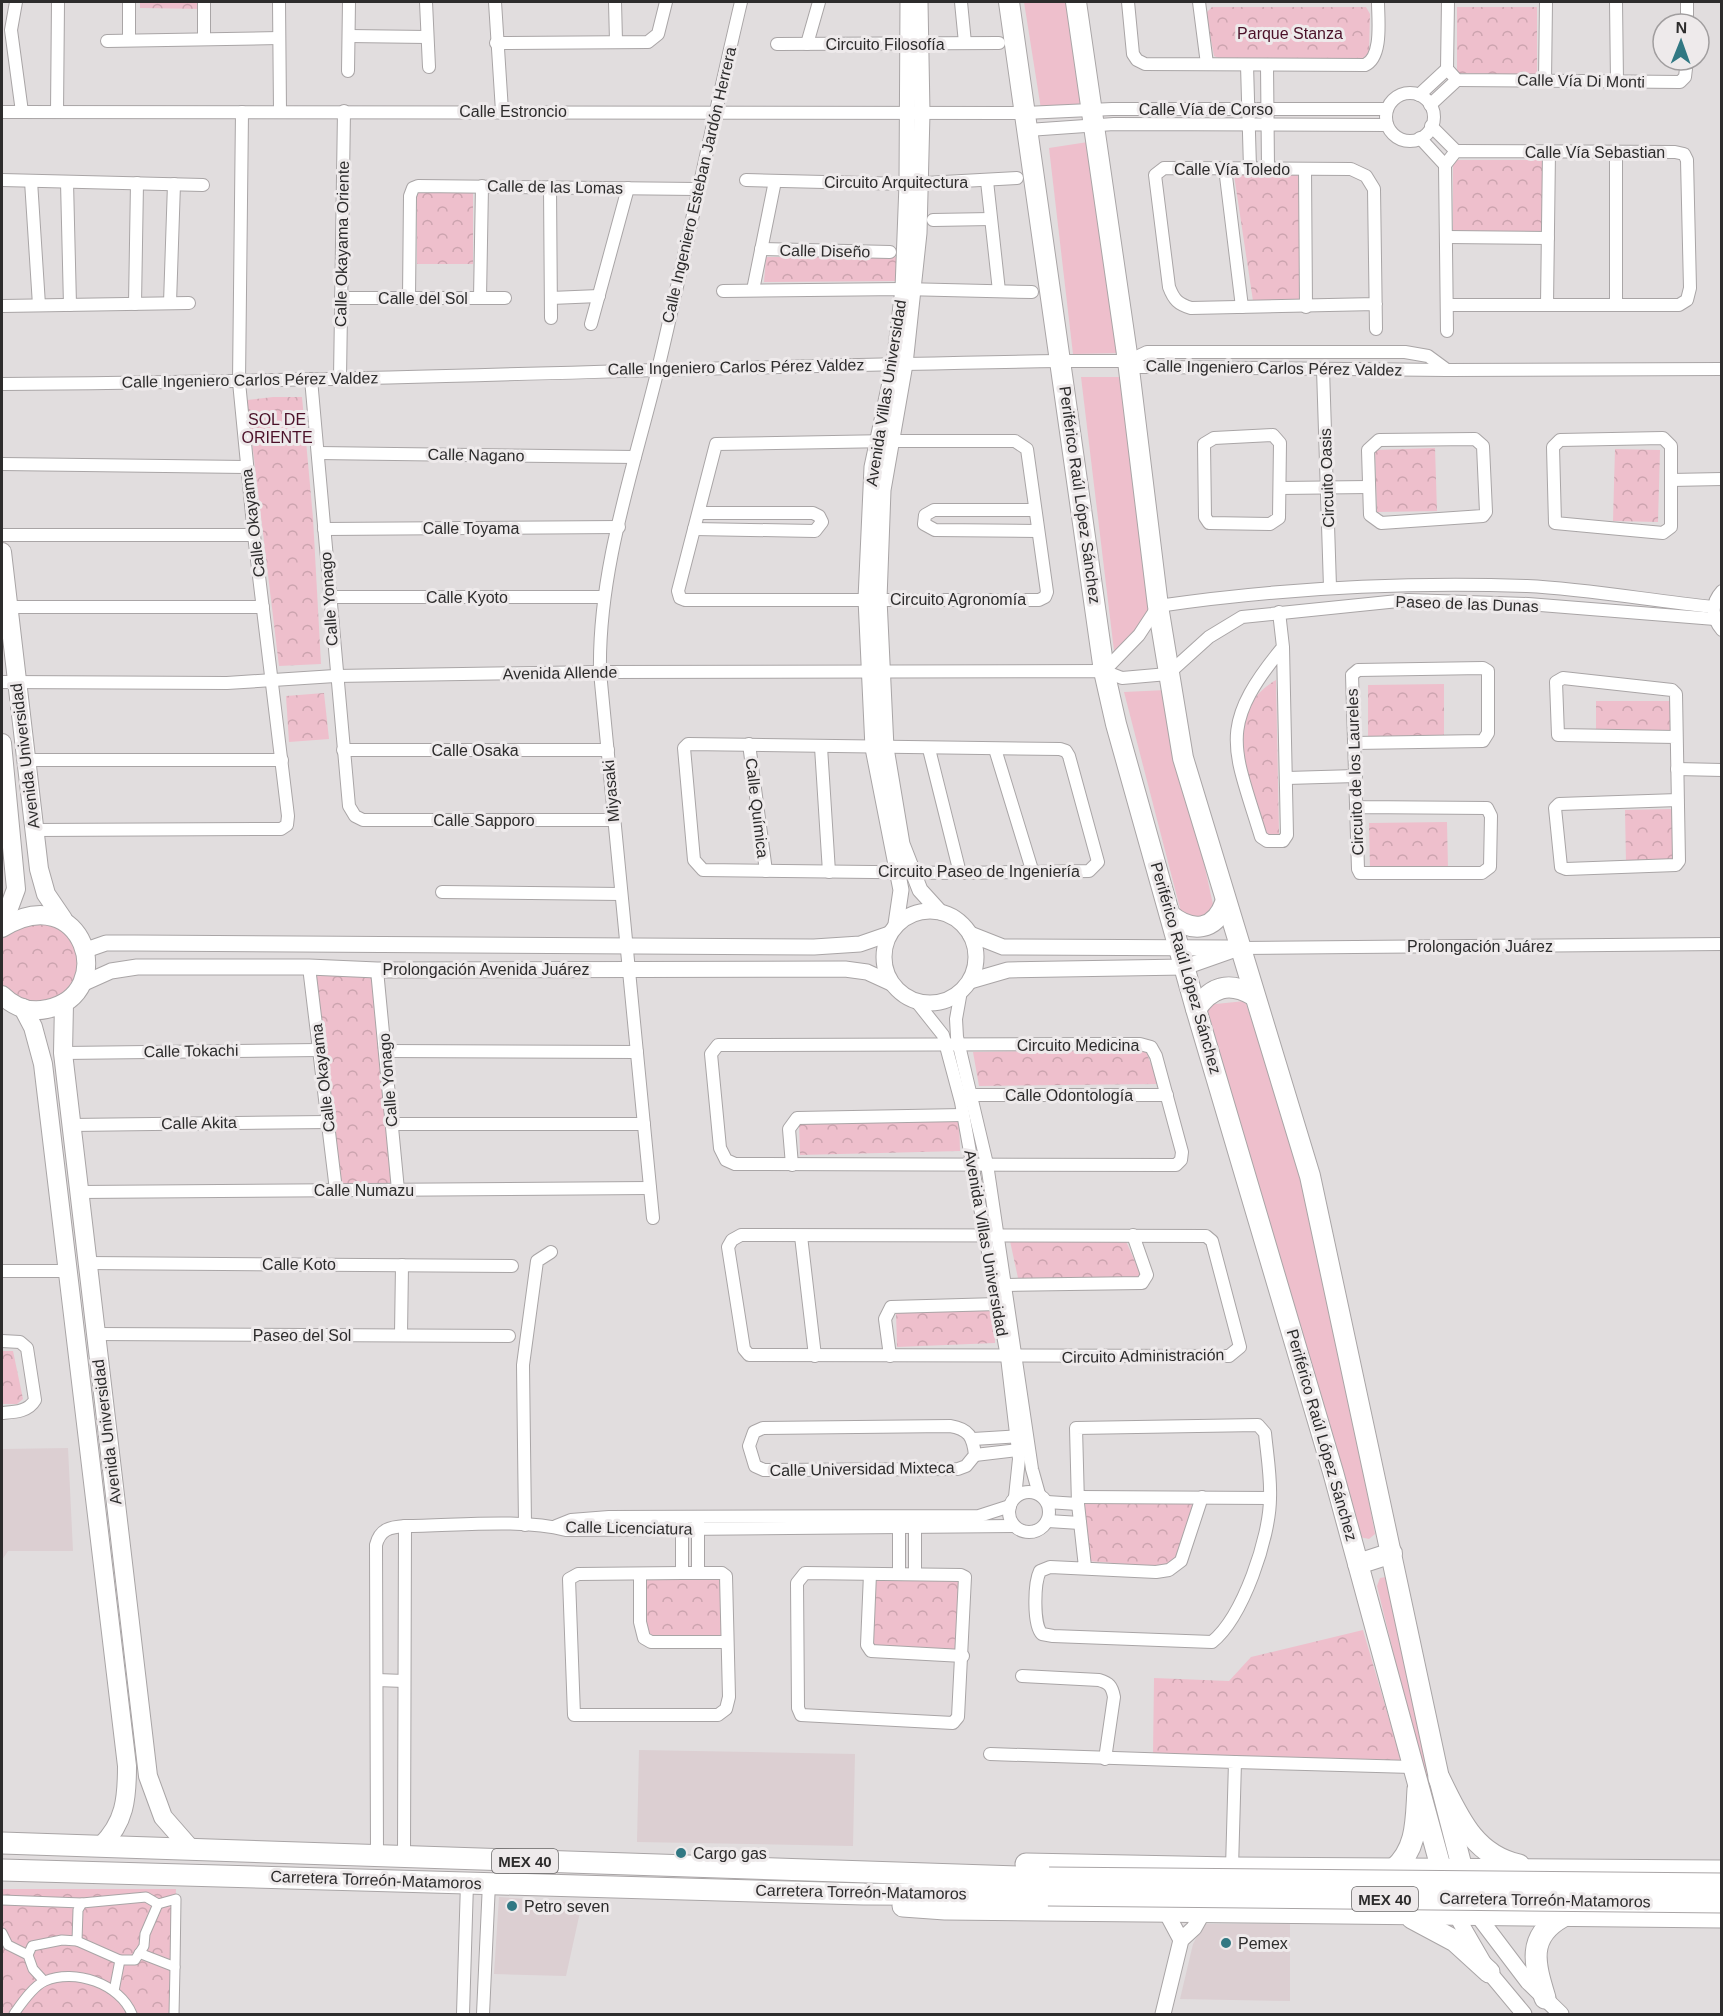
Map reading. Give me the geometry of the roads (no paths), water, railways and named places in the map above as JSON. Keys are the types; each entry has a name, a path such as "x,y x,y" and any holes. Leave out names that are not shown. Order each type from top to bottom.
{"highway":[{"path":"1439,1778 1466,1831 1480,1847 1510,1863 1537,1870"},
{"path":"1394,1869 1403,1861 1414,1837 1418,1789"},
{"name":"MEX 40","path":"2,1843 845,1873 1049,1886 1722,1884"},
{"path":"845,1873 921,1864 972,1863 1232,1868 1722,1871"},
{"path":"1394,1869 1404,1877 1410,1890 1409,1903 1402,1915"},
{"name":"Carretera Torreón-Matamoros","path":"2,1870 864,1894 1049,1886 1722,1902"},
{"path":"1537,1870 1529,1887 1534,1903 1547,1914 1562,1917"},
{"path":"864,1894 885,1903 916,1908 1722,1917"},
{"path":"1402,1915 1421,1922 1455,1941 1489,1972"},
{"path":"1545,1998 1536,1965 1538,1943 1549,1924 1562,1917"}],"main road":[{"name":"Periférico Raúl López Sánchez","path":"1010,2 1104,671 1116,724 1196,1009 1328,1452 1440,1869 1456,1915"},
{"path":"1076,2 1128,361 1158,606 1183,758 1225,903 1310,1176 1439,1778 1462,1869 1478,1916"},
{"name":"Avenida Universidad","path":"2,552 8,607 9,682 26,760 42,883 63,919 78,932 86,950"},
{"name":"Avenida Universidad","path":"2,753 7,830 16,889 2,928"},
{"path":"1170,915 1185,926 1203,928 1217,919 1225,903"},
{"path":"2,928 18,918 33,915 45,914 63,919"},
{"path":"2,994 23,1008 44,1010 64,1003 82,984 87,967 86,950"},
{"path":"1196,1009 1211,992 1221,987 1232,986 1253,995"},
{"name":"Avenida Universidad","path":"64,1003 63,1053 78,1192 148,1776 156,1803 175,1833 191,1849"},
{"name":"Avenida Universidad","path":"23,1008 33,1027 43,1064 66,1272 127,1766 126,1805 120,1822 101,1846"},
{"path":"1358,1564 1392,1553"},
{"path":"118,1696 139,1694"}],"street":[{"path":"16,2 11,30 22,112"},
{"path":"57,112 58,2"},
{"path":"129,2 129,40"},
{"path":"204,2 204,39"},
{"path":"279,2 280,111"},
{"path":"348,71 349,2"},
{"path":"426,2 429,67"},
{"path":"495,2 502,111"},
{"path":"615,2 616,41"},
{"path":"496,43 648,42 658,34 666,2"},
{"name":"Calle Ingeniero Esteban Jardón Herrera","path":"658,369 741,2"},
{"name":"Circuito Filosofía","path":"819,2 807,44 965,43 961,2"},
{"name":"Avenida Villas Universidad","path":"908,2 915,43"},
{"name":"Avenida Villas Universidad","path":"893,929 901,902 905,872 902,844 880,748 874,671 872,599 883,490 883,441 900,364 908,290 914,184 915,43 920,2"},
{"path":"1128,2 1133,54 1137,60 1145,64 1247,65 1369,64 1376,53 1378,2"},
{"path":"1199,2 1207,64"},
{"path":"1430,105 1457,80 1447,69 1448,2"},
{"path":"1545,81 1546,2"},
{"path":"1616,2 1617,82"},
{"path":"349,36 428,37"},
{"path":"107,40 279,38"},
{"path":"965,43 999,43"},
{"path":"777,44 807,44"},
{"path":"1247,65 1250,168"},
{"path":"1267,65 1268,168"},
{"path":"1419,95 1447,69"},
{"name":"Calle Vía Di Monti","path":"1457,80 1680,82 1685,77 1686,72"},
{"path":"1412,93 1419,95 1430,105 1433,119 1431,126 1420,138 1406,140 1398,137 1387,125 1387,109 1398,96 1412,93"},
{"name":"Calle Vía de Corso","path":"1026,121 1248,109 1387,109"},
{"name":"Calle Okayama Oriente","path":"340,378 344,111"},
{"name":"Calle Estroncio","path":"2,112 915,112 1026,121"},
{"name":"Calle Okayama","path":"34,830 281,830 287,825 282,760 246,467 239,382 242,112"},
{"name":"Calle Vía de Corso","path":"1093,117 1248,124 1387,125"},
{"path":"1431,126 1456,151 1445,165 1447,332"},
{"path":"1420,138 1445,165"},
{"name":"Calle Vía Sebastian","path":"1447,305 1679,305 1687,300 1690,288 1687,159 1684,154 1675,152 1456,151"},
{"path":"1547,305 1549,151"},
{"path":"1616,152 1616,305"},
{"name":"Calle Vía Toledo","path":"1376,304 1191,308 1174,300 1169,287 1154,180 1157,171 1164,168 1352,169 1366,176 1372,182 1374,189 1376,304 1376,329"},
{"path":"1225,168 1242,307"},
{"path":"1305,169 1306,307"},
{"path":"987,181 1017,178"},
{"path":"2,180 203,185"},
{"name":"Circuito Arquitectura","path":"746,180 914,184 987,181 999,291"},
{"path":"31,181 39,305"},
{"path":"753,290 775,181"},
{"path":"67,182 70,305"},
{"path":"135,304 137,183"},
{"path":"170,303 174,184"},
{"path":"480,298 482,186"},
{"name":"Calle de las Lomas","path":"409,298 412,188 482,186 697,189"},
{"path":"550,187 551,318"},
{"path":"591,324 628,188"},
{"path":"933,220 991,219"},
{"path":"1447,237 1548,238"},
{"name":"Calle Diseño","path":"761,249 890,252"},
{"path":"723,291 1032,292"},
{"path":"551,298 598,296"},
{"name":"Calle del Sol","path":"341,298 505,298"},
{"path":"2,306 189,303"},
{"path":"1128,361 1147,352 1405,352 1428,356 1447,370"},
{"name":"Calle Ingeniero Carlos Pérez Valdez","path":"2,384 239,382 658,369 1128,361 1136,367 1447,370 1722,369"},
{"name":"Miyasaki","path":"653,1218 600,672 604,597 635,457 658,369"},
{"name":"Circuito Oasis","path":"1323,369 1330,587"},
{"name":"Calle Yonago","path":"311,379 335,676 349,806 356,816"},
{"path":"1273,435 1278,438 1280,488 1279,518 1275,522 1215,525 1209,523 1205,517 1204,444 1214,438 1273,435"},
{"path":"1663,438 1671,446 1671,480 1671,527 1663,533 1559,526 1553,520 1553,447 1560,440 1663,438"},
{"path":"1475,439 1483,446 1486,512 1483,516 1381,523 1370,515 1370,487 1368,450 1379,440 1475,439"},
{"name":"Circuito Agronomía","path":"1014,441 1022,443 1027,449 1035,510 1047,592 1042,599 684,600 680,598 678,591 716,444 1014,441"},
{"name":"Calle Nagano","path":"318,453 635,457"},
{"path":"2,464 246,467"},
{"path":"1671,480 1722,479"},
{"path":"1280,488 1370,487"},
{"path":"1035,510 934,510 925,515 926,527 935,530 1038,531"},
{"path":"694,529 815,531 822,522 819,516 813,513 699,513"},
{"name":"Calle Toyama","path":"324,529 619,527"},
{"path":"2,535 254,535"},
{"path":"1408,600 1409,585"},
{"name":"Paseo de las Dunas","path":"1158,606 1238,595 1330,587 1530,586 1717,619"},
{"path":"1717,619 1722,591"},
{"path":"1238,595 1242,617"},
{"name":"Calle Kyoto","path":"329,597 604,597"},
{"name":"Paseo de las Dunas","path":"1168,674 1209,637 1242,617 1279,612 1408,600 1528,604 1717,619"},
{"path":"8,607 263,606"},
{"path":"1104,671 1139,635 1158,606"},
{"path":"1279,612 1283,647 1287,778 1286,839 1263,840 1240,766 1236,728 1248,695 1283,647"},
{"name":"Circuito de los Laureles","path":"1355,743 1483,741 1488,733 1488,671 1483,668 1354,672 1355,743 1356,776 1356,807 1360,873 1482,873 1490,867 1491,816 1487,808 1483,806 1356,807"},
{"name":"Avenida Allende","path":"9,682 227,683 335,676 600,672 1104,671 1122,678 1168,674"},
{"path":"1676,737 1563,737 1556,732 1556,682 1559,679 1675,691 1678,800 1679,861 1676,865 1578,869 1561,867 1555,808 1563,803 1678,800"},
{"name":"Circuito Paseo de Ingeniería","path":"688,744 880,748 1059,748 1069,756 1098,862 1089,871 960,873 703,870 694,860 684,748 688,744"},
{"name":"Calle Química","path":"749,744 766,871"},
{"path":"821,747 829,872"},
{"path":"929,749 960,873"},
{"path":"995,749 1033,873"},
{"name":"Calle Osaka","path":"343,750 608,750"},
{"path":"26,760 282,760"},
{"path":"1677,769 1722,770"},
{"path":"1287,778 1356,776"},
{"name":"Calle Sapporo","path":"356,816 363,820 614,820"},
{"name":"Avenida Villas Universidad","path":"905,872 940,912"},
{"path":"442,892 621,894"},
{"path":"921,912 940,912 954,918 970,934 1003,947 1239,948 1185,967 1008,970 965,986 940,1002 916,1001 902,994 891,983 884,962 893,929 921,912"},
{"name":"Prolongación Avenida Juárez","path":"86,950 115,943 850,946 893,929"},
{"path":"965,986 976,957 970,934"},
{"name":"Prolongación Juárez","path":"1239,948 1722,944"},
{"name":"Prolongación Avenida Juárez","path":"82,984 111,971 137,967 309,967 377,970 846,969 867,972 891,983"},
{"name":"Calle Okayama","path":"309,967 336,1190"},
{"name":"Calle Yonago","path":"377,970 398,1190"},
{"name":"Avenida Villas Universidad","path":"965,986 956,1019 953,1045 963,1115 998,1304 1012,1357"},
{"name":"Avenida Villas Universidad","path":"916,1001 953,1045 971,1095 987,1164 1007,1285 1012,1357 1023,1436 1024,1449 1013,1502"},
{"name":"Circuito Medicina","path":"1148,1045 1156,1056 1167,1095 1182,1152 1181,1160 1176,1165 792,1166 735,1164 722,1155 711,1054 715,1046 1148,1045"},
{"name":"Calle Tokachi","path":"63,1053 319,1050"},
{"path":"385,1051 637,1052"},
{"name":"Calle Odontología","path":"971,1095 1167,1095"},
{"path":"792,1166 789,1129 797,1118 963,1115"},
{"name":"Calle Akita","path":"71,1125 328,1122"},
{"path":"392,1124 644,1124"},
{"name":"Calle Numazu","path":"78,1192 650,1188"},
{"name":"Circuito Administración","path":"741,1235 985,1235 1200,1235 1212,1241 1240,1341 1238,1351 1229,1356 1012,1357 754,1356 746,1353 728,1247 732,1240 741,1235"},
{"path":"1007,1285 1142,1283 1147,1275 1133,1235"},
{"path":"801,1236 815,1356"},
{"path":"525,1525 524,1340 537,1261 551,1252"},
{"name":"Calle Koto","path":"87,1263 512,1266"},
{"path":"400,1335 402,1265"},
{"path":"2,1271 66,1272"},
{"path":"890,1356 885,1319 891,1307 998,1304"},
{"name":"Paseo del Sol","path":"96,1334 509,1336"},
{"path":"2,1341 20,1342 27,1348 35,1400 24,1410 2,1413"},
{"path":"1085,1567 1078,1500 1075,1432 1079,1427 1258,1425 1265,1433 1270,1498 1262,1545 1242,1598 1212,1642 1083,1638 1042,1634 1036,1623 1036,1587 1040,1572 1050,1567 1156,1572 1174,1567 1181,1561 1202,1497"},
{"name":"Calle Universidad Mixteca","path":"975,1455 973,1439 966,1431 950,1426 770,1427 754,1432 749,1453 755,1466 764,1470 948,1471 966,1466 975,1455 1024,1449"},
{"path":"973,1439 1023,1436"},
{"name":"Avenida Villas Universidad","path":"1024,1449 1043,1498"},
{"path":"1043,1498 1050,1512 1048,1521 1036,1532 1020,1530 1014,1526 1009,1516 1013,1502 1023,1493 1043,1498 1078,1500 1270,1498"},
{"name":"Calle Licenciatura","path":"915,1522 980,1516 1013,1502"},
{"path":"1048,1521 1080,1523"},
{"path":"899,1522 899,1574"},
{"path":"915,1522 915,1574"},
{"name":"Calle Licenciatura","path":"405,1526 525,1525 556,1526 566,1530 682,1523 915,1522 1014,1526"},
{"path":"682,1523 682,1573"},
{"path":"698,1523 698,1573"},
{"path":"377,1855 376,1545 378,1537 386,1529 405,1526 404,1856"},
{"path":"698,1573 722,1573 726,1576 729,1697 726,1709 718,1715 574,1715 569,1579 578,1574 698,1573"},
{"path":"805,1573 899,1574 959,1575 966,1578 958,1717 953,1724 801,1715 798,1697 797,1582 800,1577 805,1573"},
{"path":"640,1574 640,1622 644,1638 651,1642 727,1642"},
{"path":"870,1574 867,1645 871,1651 963,1656"},
{"path":"1022,1676 1099,1680 1108,1683 1113,1689 1114,1697 1105,1759"},
{"path":"377,1680 404,1681"},
{"path":"990,1754 1412,1767"},
{"path":"1232,1868 1235,1762"},
{"path":"463,2014 467,1883"},
{"path":"483,2014 489,1883"},
{"path":"2,1900 82,1903 146,1897 158,1904 176,1899 174,2014"},
{"path":"77,1941 78,1910 82,1903"},
{"path":"44,1981 33,1969 28,1955 32,1946 62,1940 77,1941 120,1960 135,1959 144,1946 145,1934 158,1904"},
{"path":"1166,1912 1181,1940"},
{"path":"1163,2014 1181,1940 1194,1928 1203,1912"},
{"path":"1456,1915 1489,1972 1524,2014"},
{"path":"1478,1916 1500,1948 1562,2014"},
{"path":"2,1933 8,1946 28,1955"},
{"path":"139,1953 175,1967"},
{"path":"114,1991 120,1960"},
{"path":"14,2014 44,1981 85,1979 107,1984 132,2014"}],"place":[{"name":"Cargo gas","path":"681,1853"},
{"name":"Petro seven","path":"512,1906"},
{"name":"Pemex","path":"1226,1943"}],"park label":[{"name":"Parque Stanza","path":"1290,33"},
{"name":"SOL DE ORIENTE","path":"277,428"}]}
